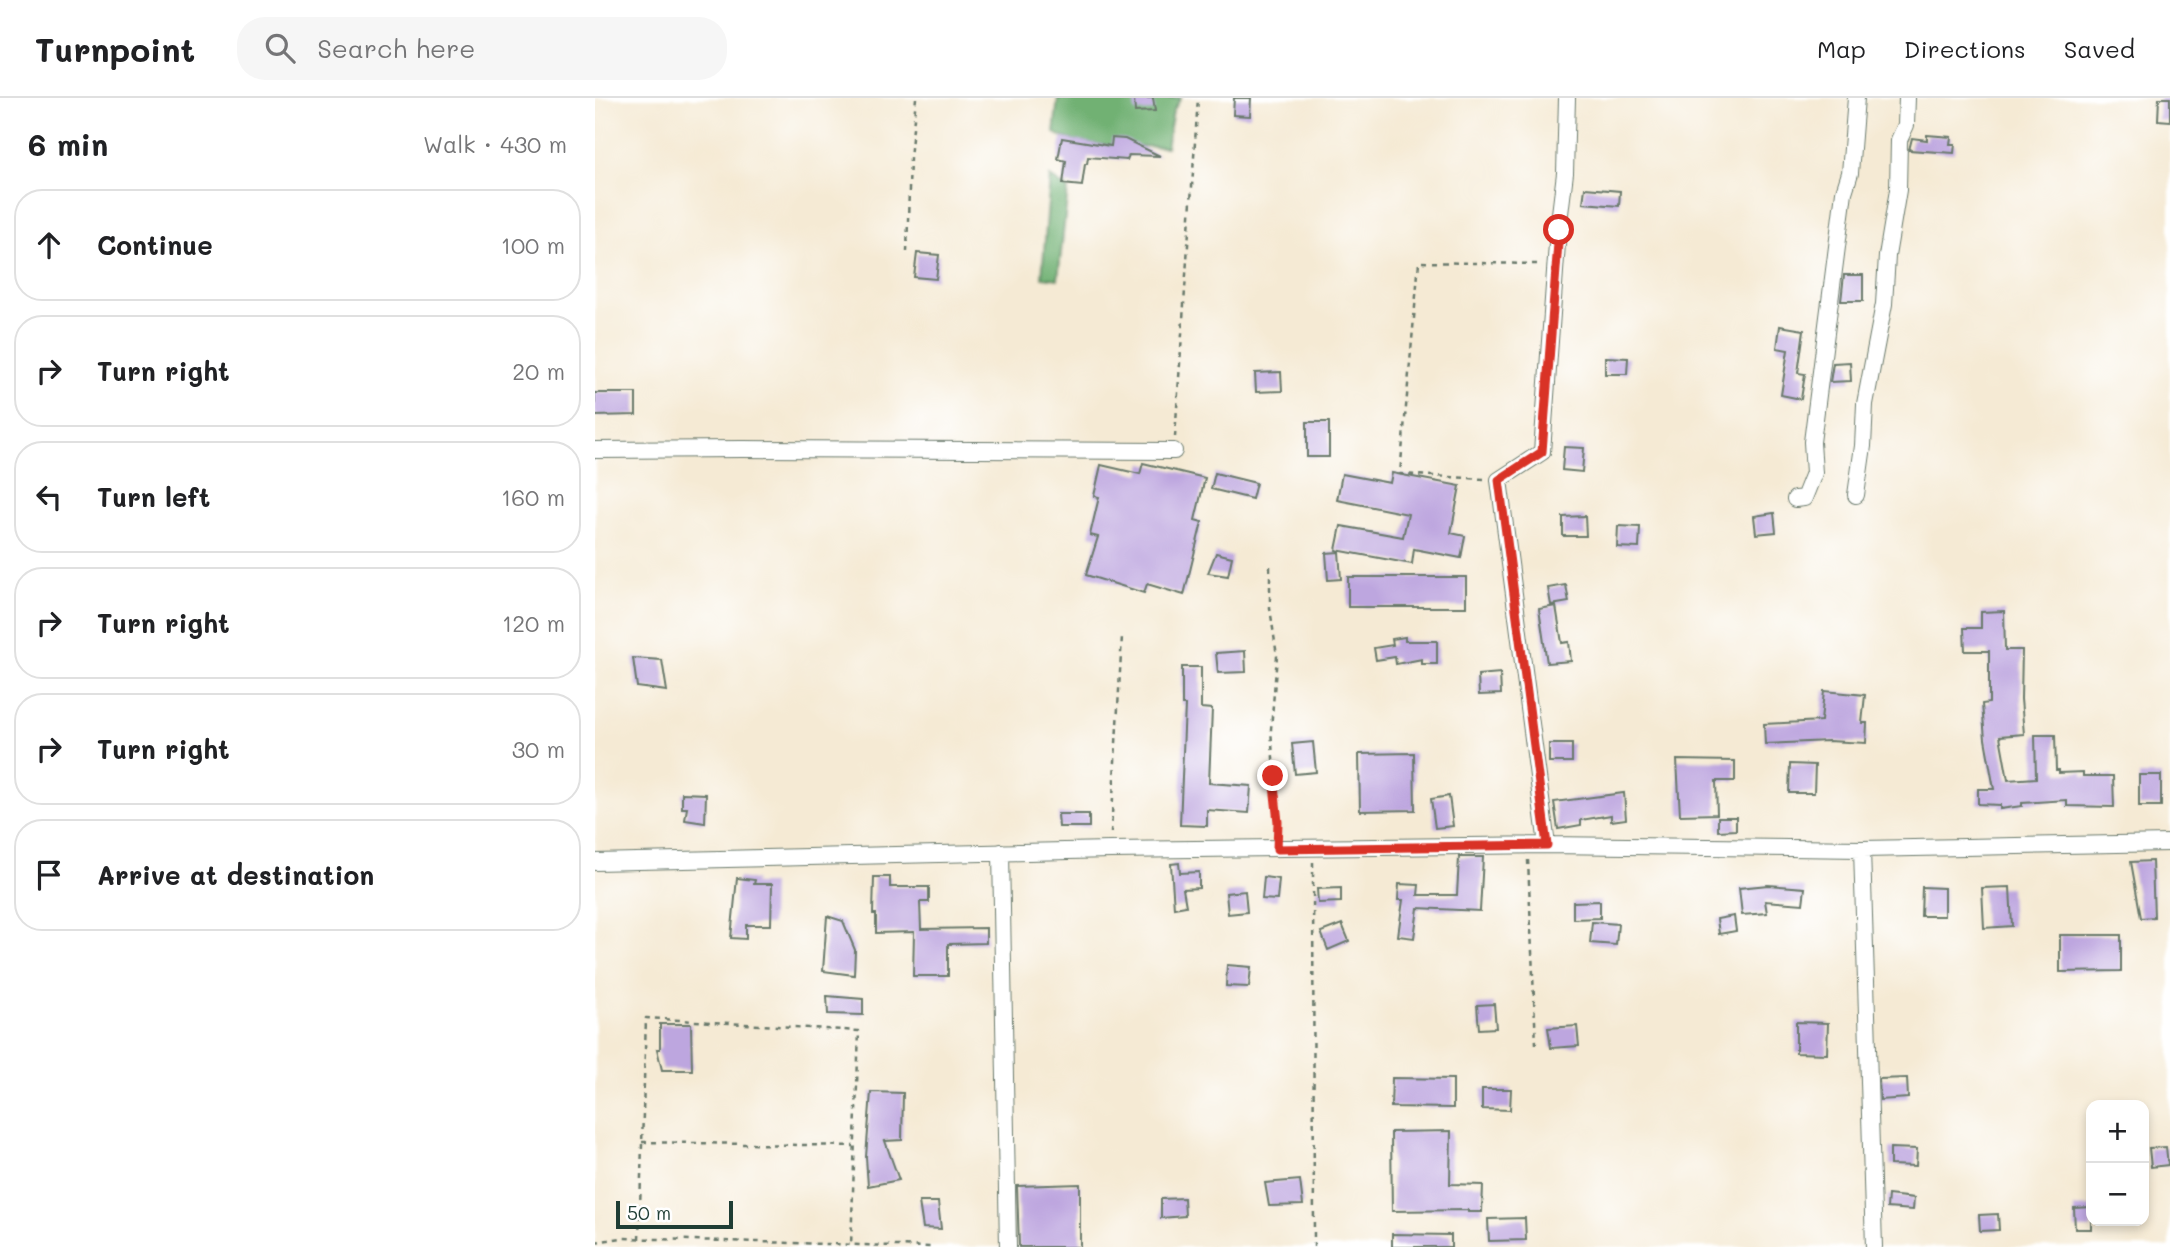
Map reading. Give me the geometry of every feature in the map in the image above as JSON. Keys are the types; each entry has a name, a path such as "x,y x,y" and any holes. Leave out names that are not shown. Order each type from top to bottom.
{"street":[{"path":"1547,845 1499,480 1542,452 1565,173 1567,98"},
{"path":"1795,499 1804,498 1814,474 1812,442 1844,192 1850,173 1856,98"},
{"path":"1856,495 1863,446 1865,404 1884,304 1887,256 1898,190 1899,140 1906,125 1906,98"},
{"path":"595,450 1174,451"},
{"path":"595,862 1110,850 1547,845 1862,849 2170,843"},
{"path":"1862,849 1874,1247"},
{"path":"1001,852 1008,1247"}],"path":[{"path":"907,252 916,98"},
{"path":"1174,451 1198,98"},
{"path":"1499,480 1400,474 1419,262 1556,265"},
{"path":"1270,566 1271,608 1277,656 1271,729 1278,822 1277,849"},
{"path":"1110,850 1122,636"},
{"path":"1527,846 1536,1044"},
{"path":"1313,848 1314,1247"},
{"path":"639,1239 646,1018 859,1031 851,1245"},
{"path":"642,1142 854,1146"},
{"path":"595,1242 639,1239 930,1247"}],"green space":[{"path":"1058,98 1181,98 1173,111 1166,147 1094,144 1054,133"},
{"path":"1050,177 1068,189 1058,279 1042,277"}],"building":[{"path":"1134,98 1153,98 1155,111 1135,112"},
{"path":"1234,98 1251,98 1250,116 1233,115"},
{"path":"2159,98 2170,98 2170,121 2158,120"},
{"path":"1927,135 1951,137 1950,144 1955,144 1954,153 1909,150 1912,138 1927,140"},
{"path":"1062,138 1111,146 1112,138 1125,139 1160,156 1129,155 1127,160 1088,157 1082,186 1063,184 1066,161 1058,159"},
{"path":"1585,188 1620,191 1619,206 1583,203"},
{"path":"917,253 939,255 936,279 914,277"},
{"path":"1844,275 1863,275 1863,301 1841,301"},
{"path":"1780,326 1804,330 1798,373 1805,374 1801,399 1781,395 1788,350 1777,348"},
{"path":"1605,357 1628,358 1627,374 1605,374"},
{"path":"1850,362 1851,381 1830,382 1833,363"},
{"path":"1281,372 1282,391 1256,392 1255,373"},
{"path":"595,393 636,393 636,415 595,416"},
{"path":"1307,422 1329,422 1329,457 1307,457"},
{"path":"1564,447 1584,448 1582,472 1562,470"},
{"path":"1143,463 1205,478 1195,520 1202,522 1184,595 1147,584 1144,593 1086,575 1098,537 1090,535 1099,497 1094,496 1101,465 1140,474"},
{"path":"1215,473 1256,483 1252,499 1211,489"},
{"path":"1392,473 1460,486 1451,533 1465,536 1461,558 1414,549 1412,564 1336,550 1341,526 1403,537 1408,514 1337,500 1342,474 1390,483"},
{"path":"1774,513 1776,532 1756,534 1754,516"},
{"path":"1585,516 1586,536 1563,536 1563,517"},
{"path":"1618,526 1640,527 1639,548 1617,547"},
{"path":"1339,552 1341,579 1328,580 1326,553"},
{"path":"1216,553 1232,557 1228,576 1208,573"},
{"path":"1348,577 1466,577 1466,607 1348,607"},
{"path":"1566,585 1569,602 1551,605 1548,588"},
{"path":"1556,606 1562,643 1569,642 1571,661 1547,663 1539,609"},
{"path":"2004,611 2005,650 2022,650 2021,699 2024,734 2000,736 2008,780 2036,778 2035,735 2055,735 2056,770 2059,770 2059,773 2083,772 2083,776 2113,776 2114,807 2067,806 2067,800 2022,803 2022,806 2000,809 2000,805 1978,804 1978,789 1994,789 1982,704 1989,703 1989,651 1965,651 1964,628 1981,628 1981,612"},
{"path":"1405,637 1405,641 1437,641 1437,664 1422,664 1422,659 1396,664 1395,657 1376,660 1374,648 1393,645 1392,639"},
{"path":"1245,651 1246,672 1218,673 1216,653"},
{"path":"633,658 662,660 667,691 637,687"},
{"path":"1182,667 1201,667 1201,708 1212,709 1209,783 1251,786 1249,813 1207,810 1207,826 1180,825 1185,705 1182,705"},
{"path":"1500,673 1501,694 1479,695 1478,675"},
{"path":"1824,691 1865,695 1862,723 1867,723 1866,743 1828,741 1765,744 1764,724 1821,721"},
{"path":"1313,742 1316,772 1295,774 1292,744"},
{"path":"1549,744 1572,744 1572,762 1549,762"},
{"path":"1414,753 1415,810 1360,811 1359,754"},
{"path":"1677,760 1735,761 1735,781 1716,781 1717,814 1680,815"},
{"path":"1790,764 1815,765 1814,793 1789,793"},
{"path":"2139,775 2161,775 2161,806 2139,806"},
{"path":"682,793 706,794 705,823 685,820 687,808 682,808"},
{"path":"1624,793 1626,819 1611,821 1611,815 1581,820 1581,825 1558,829 1554,802"},
{"path":"1449,796 1453,826 1435,828 1431,799"},
{"path":"1058,814 1089,814 1089,827 1059,827"},
{"path":"1718,817 1736,817 1736,830 1718,831"},
{"path":"1459,857 1483,857 1480,911 1418,908 1414,938 1398,936 1403,900 1398,900 1399,884 1419,885 1418,895 1457,895"},
{"path":"2152,861 2154,917 2141,918 2131,862"},
{"path":"1179,863 1180,873 1199,872 1199,888 1183,889 1186,906 1174,908 1171,864"},
{"path":"874,877 890,877 890,887 929,887 929,902 920,902 921,929 986,928 986,943 948,944 948,976 913,976 914,932 876,933 876,914 873,914"},
{"path":"1264,877 1279,879 1277,900 1262,899"},
{"path":"737,878 755,880 754,884 772,884 771,925 746,925 746,939 731,938"},
{"path":"1768,885 1805,888 1803,904 1765,901 1767,913 1742,915 1739,888"},
{"path":"1922,887 1944,888 1944,916 1921,916"},
{"path":"2010,887 2012,926 1984,928 1982,888"},
{"path":"1341,888 1341,902 1318,903 1317,889"},
{"path":"1245,891 1247,912 1228,914 1226,893"},
{"path":"1600,901 1600,918 1573,919 1573,902"},
{"path":"827,916 843,921 855,950 854,975 823,971"},
{"path":"1734,916 1736,931 1719,934 1717,919"},
{"path":"1592,922 1618,924 1616,945 1590,943"},
{"path":"1342,924 1349,941 1328,950 1321,932"},
{"path":"2060,935 2121,935 2121,971 2060,972"},
{"path":"1227,965 1251,967 1249,987 1226,986"},
{"path":"827,996 863,999 863,1015 828,1014"},
{"path":"1494,1004 1496,1028 1479,1029 1477,1005"},
{"path":"1796,1022 1828,1023 1827,1054 1796,1053"},
{"path":"660,1024 691,1024 692,1070 662,1070 657,1049 660,1049"},
{"path":"1577,1026 1579,1046 1551,1048 1548,1028"},
{"path":"1392,1078 1453,1079 1453,1108 1391,1107"},
{"path":"1907,1078 1908,1098 1880,1100 1879,1079"},
{"path":"1482,1089 1511,1089 1510,1110 1482,1109"},
{"path":"871,1092 903,1093 902,1140 885,1141 899,1180 868,1186 866,1157"},
{"path":"1451,1131 1450,1184 1483,1185 1482,1212 1392,1211 1391,1132"},
{"path":"2166,1147 2168,1165 2151,1167 2149,1148"},
{"path":"1890,1148 1917,1149 1916,1166 1890,1165"},
{"path":"1300,1180 1303,1205 1269,1206 1265,1183"},
{"path":"1080,1184 1080,1247 1019,1247 1017,1186"},
{"path":"1888,1195 1914,1198 1913,1210 1887,1208"},
{"path":"1184,1198 1185,1216 1161,1218 1161,1199"},
{"path":"919,1202 938,1202 941,1229 923,1228"},
{"path":"2086,1207 2086,1226 2091,1226 2091,1229 2075,1229 2074,1208"},
{"path":"1998,1214 1999,1230 1980,1231 1979,1215"},
{"path":"1525,1218 1526,1240 1489,1241 1488,1219"},
{"path":"1392,1234 1451,1235 1451,1247 1392,1247"}],"route":[{"path":"1273,776 1278,822 1277,849 1547,845 1499,480 1542,452 1559,230"}]}
